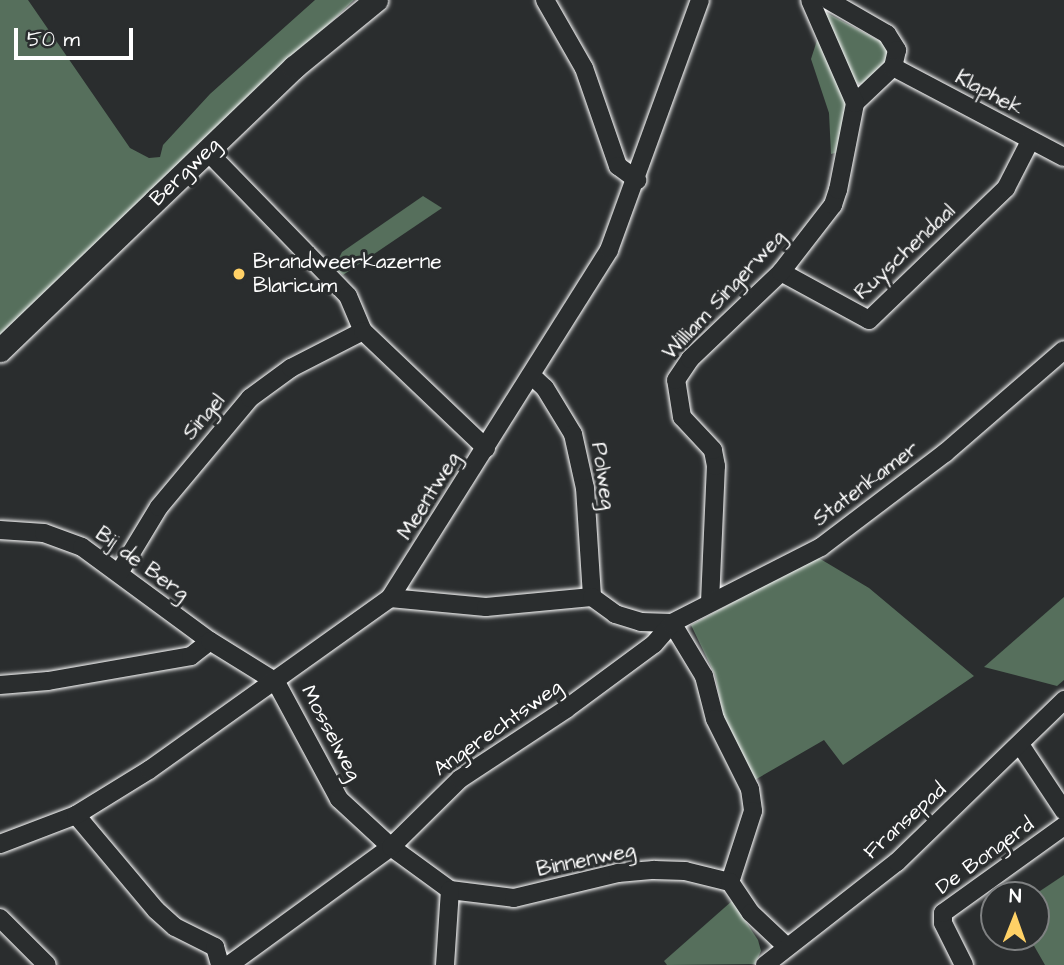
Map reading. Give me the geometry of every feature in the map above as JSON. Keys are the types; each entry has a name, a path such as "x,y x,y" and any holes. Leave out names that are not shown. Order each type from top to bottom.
{"street":[{"name":"Bergweg","path":"0,350 294,67 376,0"},
{"path":"545,0 584,68 618,166 637,180"},
{"name":"Meentweg","path":"0,844 76,815 276,682 390,598 609,250 637,180 700,0"},
{"path":"818,0 887,34 897,50 893,67 855,103 818,0"},
{"name":"Klaphek","path":"893,67 1064,157"},
{"name":"William Singerweg","path":"710,602 716,466 713,450 682,418 676,380 690,359 781,272 833,205 855,103"},
{"name":"Ruyschendaal","path":"781,272 869,320 1006,187 1030,141"},
{"path":"207,151 348,296 363,331 486,448"},
{"name":"Singel","path":"119,573 159,507 250,398 291,368 363,331"},
{"name":"Statenkamer","path":"672,622 821,547 945,453 1064,350"},
{"name":"Polweg","path":"531,375 545,388 573,434 584,488 592,597"},
{"name":"Bij de Berg","path":"0,530 44,534 82,547 210,641"},
{"path":"390,598 486,607 592,597 615,614 641,622 672,622 704,676 715,719 750,789 752,811 730,882 751,914 785,946"},
{"name":"Angerechtsweg","path":"229,965 391,847 460,779 566,709 654,643 672,622"},
{"path":"0,685 48,681 191,656 210,641"},
{"name":"Mosselweg","path":"210,641 276,682 339,799 391,847 450,890"},
{"name":"Fransepad","path":"765,965 785,946 897,862 1021,746 1064,700"},
{"path":"1021,746 1064,811"},
{"path":"76,815 156,911 175,927 215,947 252,948"},
{"name":"De Bongerd","path":"964,965 943,923 943,912 1064,826"},
{"name":"Binnenweg","path":"450,890 514,898 618,873 654,870 685,871 730,882"},
{"path":"445,965 450,890"},
{"path":"0,918 47,965"},
{"path":"215,947 220,965"}],"green space":[{"path":"0,0 28,0 130,148 149,158 160,157 163,145 210,94 315,0 354,0 0,339"},
{"path":"821,10 895,49 871,87 849,81"},
{"path":"819,34 852,108 846,150 831,154 829,113 811,59"},
{"path":"423,196 442,208 343,275 334,268 342,252"},
{"path":"817,557 869,588 974,676 843,765 824,740 753,781 724,719 715,675 691,625"},
{"path":"1064,597 1064,680 1057,686 984,667"},
{"path":"1064,875 1064,965 1045,965 1037,951 1050,951 1050,884"},
{"path":"732,901 758,940 761,951 755,964 667,965 664,961"}],"place":[{"name":"Brandweerkazerne Blaricum","path":"239,274"}]}
